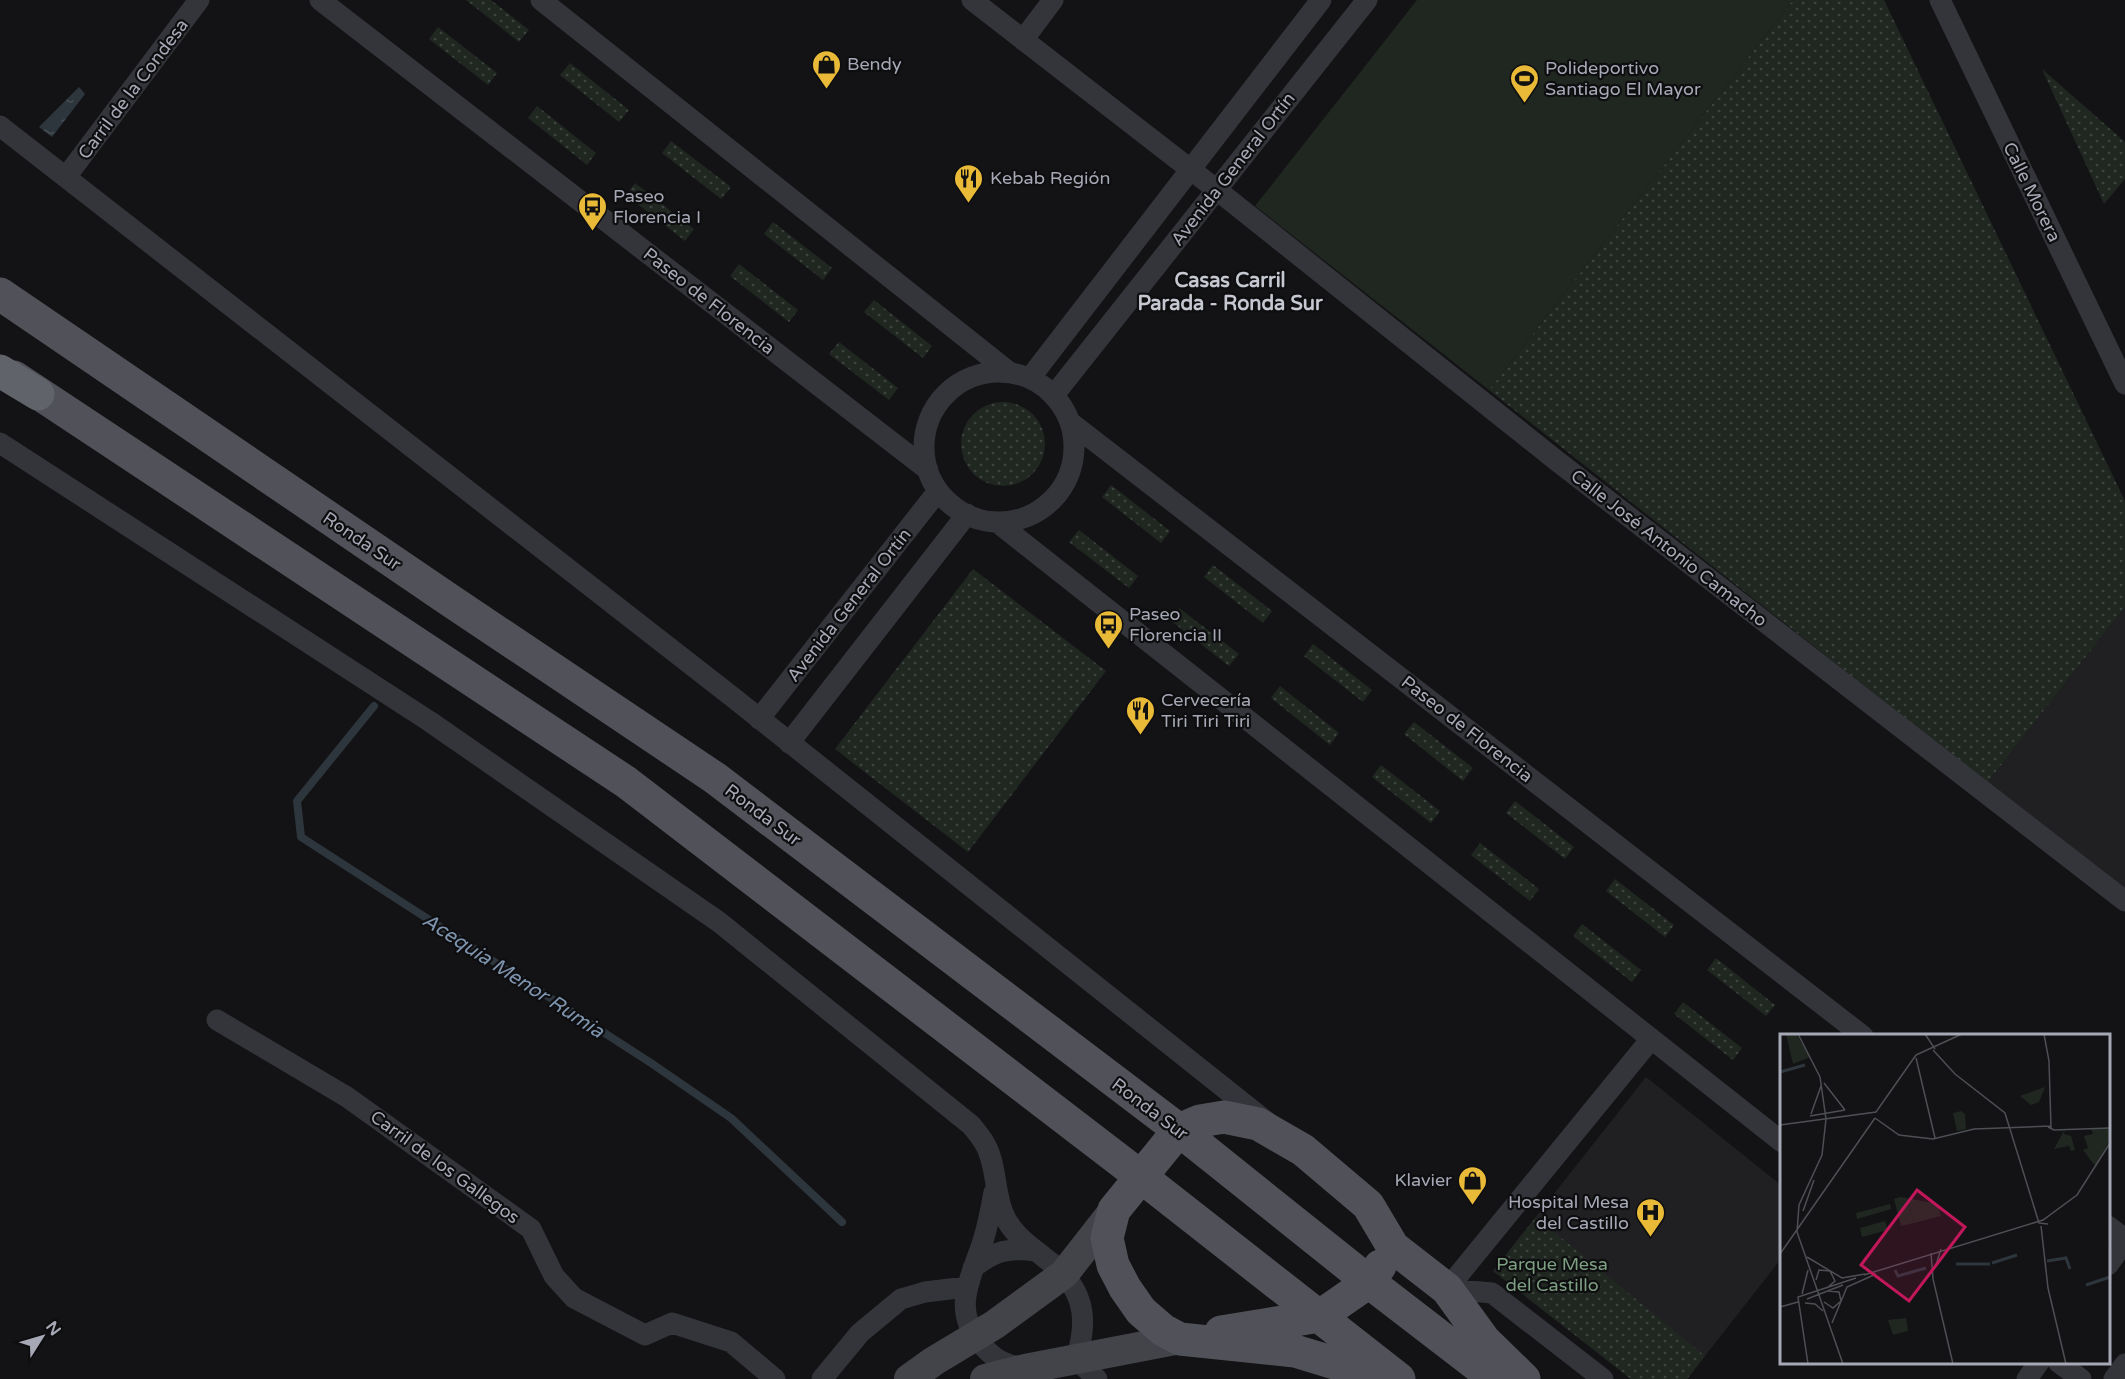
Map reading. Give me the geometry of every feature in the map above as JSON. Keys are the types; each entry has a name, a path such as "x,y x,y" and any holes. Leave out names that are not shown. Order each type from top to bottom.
{"highway":[{"path":"0,369 38,394"}],"main road":[{"name":"Ronda Sur","path":"0,294 715,778 1179,1130 1495,1379"},
{"path":"38,394 626,782 1140,1176 1400,1379"},
{"path":"909,1379 994,1325 1064,1274 1179,1130 1200,1120 1224,1117 1258,1124 1303,1150 1368,1205 1394,1247 1447,1289 1484,1340 1524,1379"},
{"path":"1114,1210 1107,1238 1113,1265 1141,1311 1163,1330 1180,1339 1295,1351 1361,1371 1379,1379"},
{"path":"985,1379 1025,1369 1087,1369 1180,1339 1320,1316 1369,1281 1394,1247"}],"street":[{"name":"Carril de la Condesa","path":"66,177 199,0"},
{"name":"Paseo de Florencia","path":"320,0 928,470"},
{"path":"541,0 1009,372"},
{"path":"972,0 1190,169"},
{"path":"1023,40 1053,0"},
{"name":"Avenida General Ortín","path":"1030,378 1321,0"},
{"name":"Avenida General Ortín","path":"1054,395 1367,0"},
{"name":"Calle Morera","path":"1940,0 2125,384"},
{"path":"0,126 789,742 1303,1150"},
{"name":"Calle José Antonio Camacho","path":"1190,169 1557,462 2125,901"},
{"path":"1009,372 1039,382 1054,395 1070,422 1074,438 1074,454 1071,470 1059,491 1043,508 1013,521 997,522 967,514 951,504 938,491 928,470 924,437 936,405 960,382 975,375 1009,372"},
{"name":"Paseo de Florencia","path":"1070,422 1862,1034"},
{"path":"0,443 429,721 719,922 971,1125 986,1145 992,1163 995,1185 1008,1223 1018,1237 1064,1274 1081,1306 1084,1323 1082,1340 1087,1369"},
{"name":"Avenida General Ortín","path":"759,719 938,491"},
{"name":"Avenida General Ortín","path":"789,742 967,514"},
{"path":"997,522 1780,1140"},
{"name":"Carril de los Gallegos","path":"217,1020 347,1097 531,1229 554,1276 574,1298 645,1335 672,1323 731,1342 775,1379"},
{"path":"1447,1289 1651,1039"},
{"path":"995,1185 990,1217 970,1278 965,1310 968,1325 987,1350 1004,1365 1025,1369"},
{"path":"2110,1227 2125,1240 2110,1263"},
{"path":"822,1379 860,1333 901,1299 970,1278 986,1258 1002,1251 1018,1248 1037,1251"},
{"path":"1447,1289 1492,1293 1603,1379"},
{"path":"2027,1379 2038,1364"},
{"path":"2061,1364 2080,1379"},
{"path":"2114,1379 2125,1364"}],"shaded area":[{"path":"2125,607 2125,889 1987,783"},
{"name":"Hospital Mesa del Castillo","path":"1646,1077 1780,1184 1780,1260 1687,1379 1631,1379 1493,1271"}],"green space":[{"path":"466,0 491,0 529,30 519,42"},
{"name":"Polideportivo Santiago El Mayor","path":"1417,0 1793,0 1489,390 1255,206"},
{"path":"1793,0 1884,0 2125,501 2125,607 1987,783 1489,390"},
{"path":"438,27 497,73 488,85 429,39"},
{"path":"570,63 629,110 619,122 560,75"},
{"path":"2042,69 2125,142 2125,179 2104,204"},
{"path":"537,106 596,153 587,165 528,118"},
{"path":"671,141 731,187 721,199 662,153"},
{"path":"635,183 694,229 685,241 626,195"},
{"path":"773,222 832,268 823,280 764,234"},
{"path":"739,264 798,310 789,322 730,276"},
{"path":"874,300 932,346 923,358 864,312"},
{"path":"839,342 898,388 889,400 829,354"},
{"path":"1003,402 1026,409 1038,421 1045,444 1038,467 1026,479 1003,486 980,479 968,467 961,444 968,421 980,409"},
{"path":"1111,485 1170,531 1161,543 1102,497"},
{"path":"1079,530 1138,576 1129,588 1069,542"},
{"path":"1213,565 1272,611 1263,623 1204,577"},
{"path":"973,569 1106,671 968,852 835,749"},
{"path":"1179,608 1239,654 1229,666 1170,620"},
{"path":"1313,644 1372,690 1363,702 1304,656"},
{"path":"1280,686 1339,733 1330,745 1271,698"},
{"path":"1414,722 1473,768 1463,781 1404,734"},
{"path":"1381,765 1440,811 1431,823 1372,777"},
{"path":"1515,801 1574,847 1565,859 1506,813"},
{"path":"1480,843 1539,889 1530,901 1471,855"},
{"path":"1615,879 1674,925 1665,937 1606,891"},
{"path":"1582,924 1641,970 1632,982 1573,936"},
{"path":"1716,958 1775,1005 1766,1016 1707,970"},
{"path":"1683,1002 1742,1048 1733,1060 1674,1014"},
{"name":"Parque Mesa del Castillo","path":"1536,1217 1705,1356 1687,1379 1631,1379 1493,1271"}],"water":[{"path":"79,87 85,94 52,137 39,127"}],"waterway":[{"name":"Acequia Menor Rumia","path":"374,706 297,801 301,837 651,1063 731,1118 842,1222"}],"place":[{"name":"Bendy","path":"826,90"},
{"name":"Polideportivo Santiago El Mayor","path":"1524,104"},
{"name":"Kebab Región","path":"969,204"},
{"name":"Paseo Florencia I","path":"592,232"},
{"name":"Paseo Florencia II","path":"1108,650"},
{"name":"Cervecería Tiri Tiri Tiri","path":"1140,736"},
{"name":"Klavier","path":"1473,1206"},
{"name":"Hospital Mesa del Castillo","path":"1650,1238"}],"district":[{"name":"Casas Carril Parada - Ronda Sur","path":"1230,292"}]}
